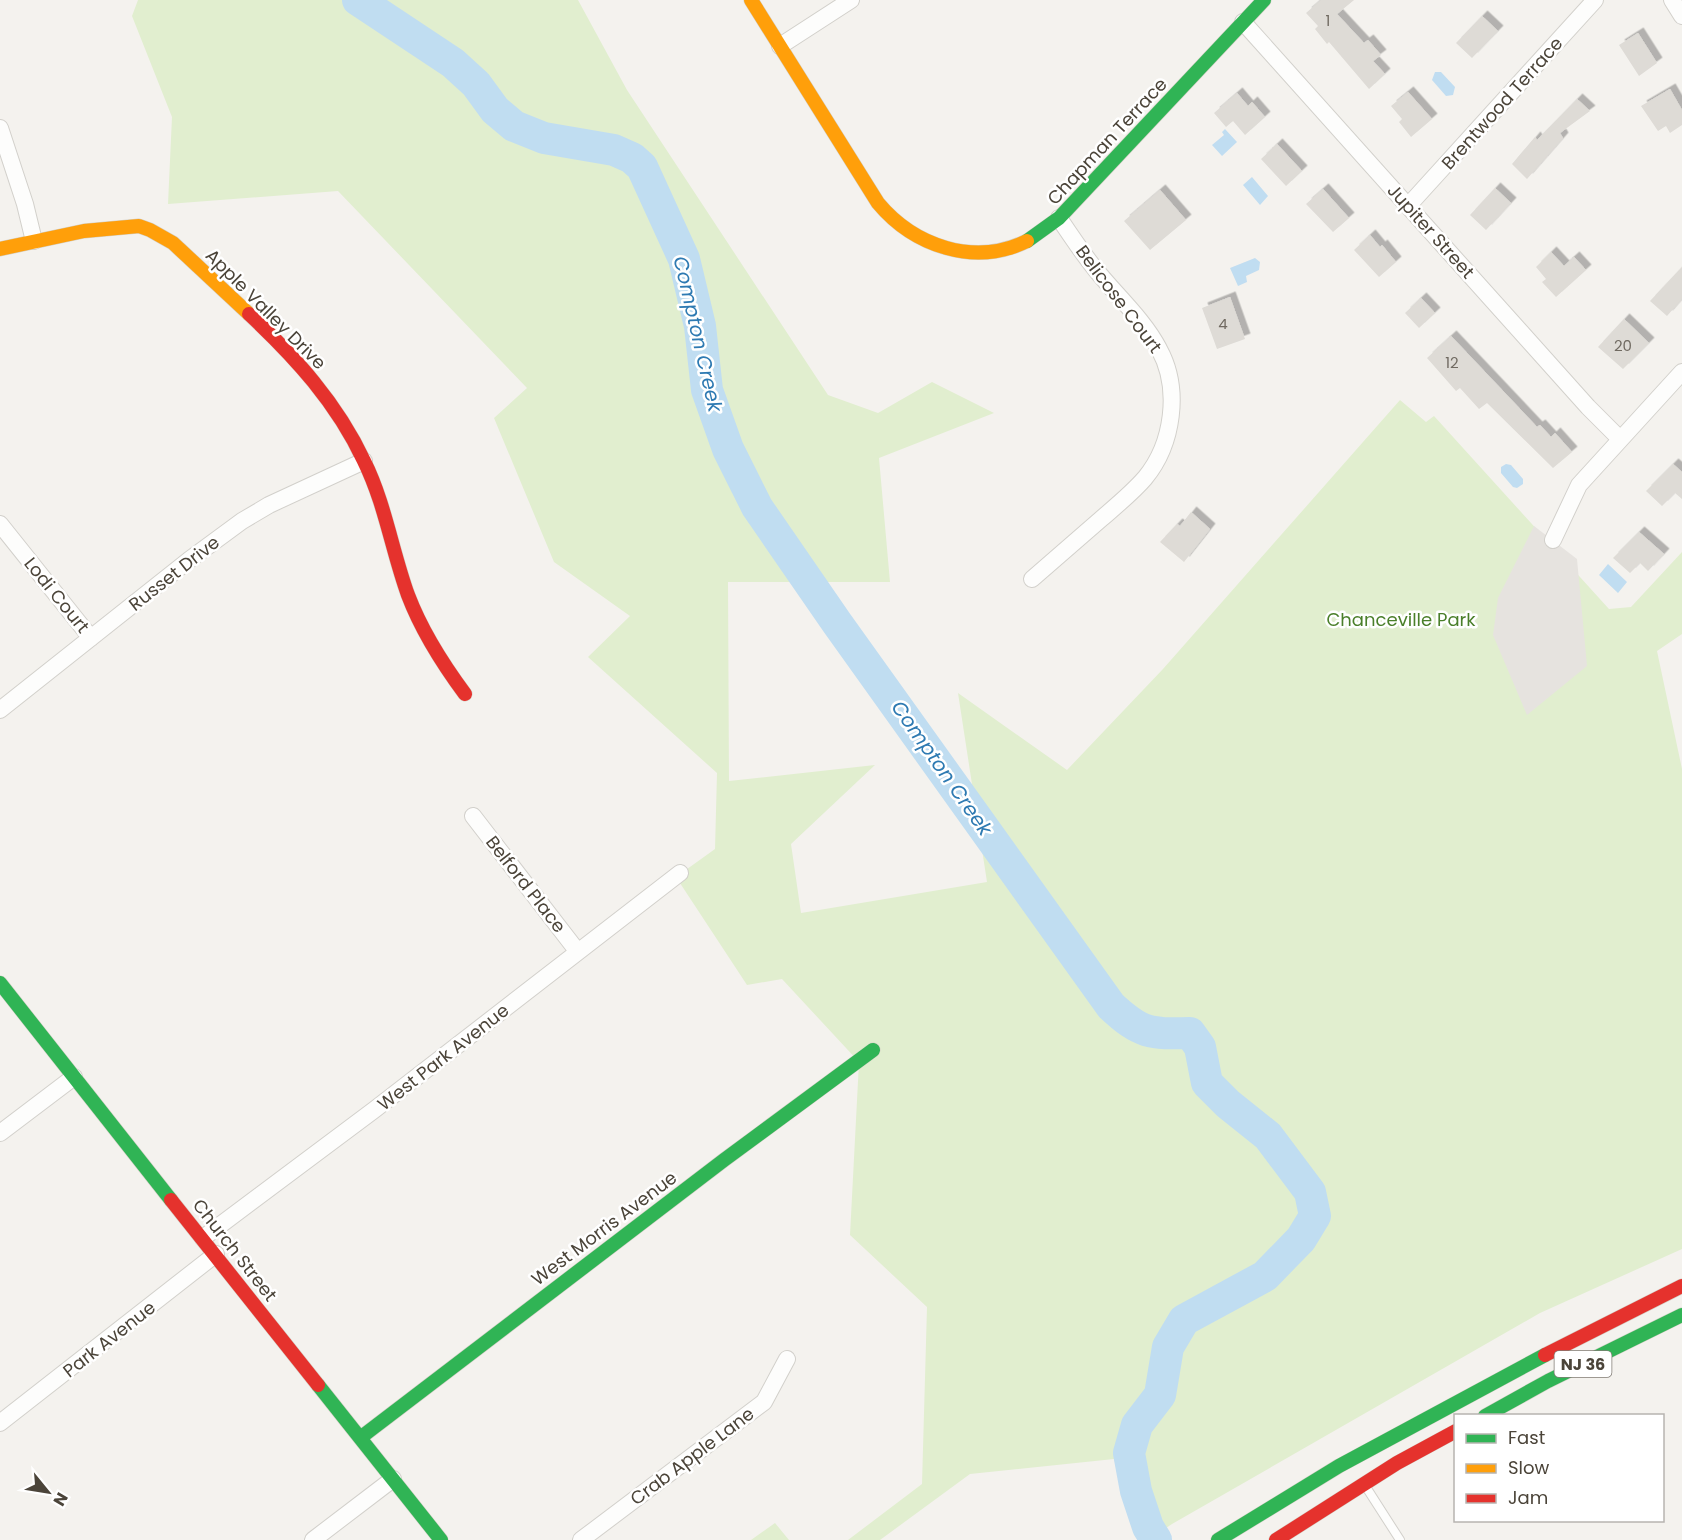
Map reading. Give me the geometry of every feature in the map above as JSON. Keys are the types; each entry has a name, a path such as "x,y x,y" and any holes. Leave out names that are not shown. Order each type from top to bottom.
{"main road":[{"name":"Chapman Terrace","path":"751,0 878,203 892,219 923,240 965,252 990,251 1020,244 1059,218 1264,0"},
{"name":"Apple Valley Drive","path":"0,249 34,240 104,228 136,226 165,237 194,262 306,370 337,411 364,461 383,510 403,581 416,615 438,657 465,694"},
{"name":"Church Street","path":"0,983 441,1540"},
{"name":"West Morris Avenue","path":"360,1438 724,1160 873,1050"},
{"name":"NJ 36","path":"1218,1540 1337,1467 1457,1400 1585,1333 1682,1286"},
{"name":"NJ 36","path":"1489,1414 1548,1381 1682,1315"},
{"path":"1275,1540 1397,1463 1454,1432"}],"street":[{"path":"780,46 852,0"},
{"name":"Brentwood Terrace","path":"1408,206 1595,0"},
{"path":"1672,0 1682,16"},
{"name":"Jupiter Street","path":"1243,22 1588,407 1620,439"},
{"path":"0,128 25,204 34,240"},
{"name":"Belicose Court","path":"1032,579 1121,502 1145,478 1167,434 1171,414 1171,387 1160,350 1147,330 1095,268 1059,218"},
{"path":"1553,540 1580,485 1682,372"},
{"name":"Russet Drive","path":"0,710 242,521 364,461"},
{"name":"Lodi Court","path":"0,524 91,638"},
{"name":"Belford Place","path":"473,816 578,952"},
{"name":"West Park Avenue","path":"203,1238 374,1110 680,873"},
{"path":"0,1133 74,1077"},
{"name":"Park Avenue","path":"0,1423 216,1254"},
{"name":"Crab Apple Lane","path":"581,1540 764,1402 787,1359"},
{"path":"313,1540 393,1479"}],"lane":[{"path":"1364,1484 1396,1538"}],"green space":[{"name":"Chanceville Park","path":"138,0 578,0 627,90 828,395 878,413 932,382 994,413 879,458 890,582 728,582 729,781 875,765 791,844 801,913 987,882 958,693 1067,770 1163,669 1400,400 1426,422 1434,416 1609,609 1631,607 1682,552 1682,634 1657,651 1682,769 1682,1249 1540,1313 1172,1524 1148,1540 1138,1540 1114,1459 970,1474 880,1540 848,1540 922,1484 927,1307 850,1235 859,1062 782,979 747,985 676,877 715,849 717,773 588,657 630,616 554,562 494,418 527,388 338,191 168,204 172,117 132,16"},
{"path":"775,1523 789,1540 751,1540"}],"shaded area":[{"path":"1534,526 1577,559 1587,666 1527,715 1493,635 1498,598"}],"water":[{"path":"1435,72 1441,72 1455,87 1453,95 1446,96 1432,80"},
{"path":"1225,129 1237,142 1222,156 1212,145 1224,135 1222,132"},
{"path":"1252,177 1268,196 1260,205 1243,185"},
{"path":"1255,258 1260,262 1259,270 1246,276 1247,282 1238,286 1230,268"},
{"path":"1506,464 1511,465 1523,479 1523,484 1517,488 1513,487 1501,473 1501,467"},
{"path":"1608,564 1627,582 1618,593 1599,575"}],"building":[{"path":"1321,0 1354,0 1337,14 1364,43 1368,40 1381,55 1373,61 1385,74 1369,89 1329,42 1327,44 1315,29 1318,26 1306,13"},
{"path":"1482,16 1498,31 1472,58 1456,43"},
{"path":"1638,33 1657,63 1639,76 1619,45"},
{"path":"1670,89 1682,110 1682,125 1670,133 1666,126 1658,131 1641,106"},
{"path":"1408,92 1432,119 1411,137 1399,122 1402,119 1391,106"},
{"path":"1237,93 1248,106 1252,102 1265,117 1245,135 1233,121 1226,127 1214,113"},
{"path":"1577,99 1590,111 1560,133 1563,138 1527,179 1512,164 1535,137 1537,140"},
{"path":"1277,144 1302,171 1286,186 1261,159"},
{"path":"1495,188 1511,203 1486,230 1470,215"},
{"path":"1323,189 1349,218 1333,232 1306,204"},
{"path":"1160,190 1186,220 1150,250 1124,221"},
{"path":"1370,235 1396,262 1379,277 1354,250"},
{"path":"1551,252 1564,266 1574,257 1586,270 1556,297 1542,282 1546,279 1536,267"},
{"path":"1682,267 1682,299 1667,316 1650,301"},
{"path":"1230,297 1245,339 1217,349 1202,308"},
{"path":"1421,298 1435,313 1419,328 1405,313"},
{"path":"1624,319 1649,343 1623,369 1598,347"},
{"path":"1451,336 1537,427 1540,425 1551,437 1555,433 1572,452 1553,468 1487,403 1479,409 1460,388 1456,391 1427,358"},
{"path":"1673,464 1682,472 1682,499 1675,493 1662,506 1646,491"},
{"path":"1191,512 1210,529 1184,562 1160,542 1177,524 1180,526"},
{"path":"1639,532 1664,554 1648,571 1640,563 1630,573 1613,558"}],"waterway":[{"name":"Compton Creek","path":"358,0 453,63 476,84 495,110 514,126 544,138 614,150 632,158 642,167 684,259 700,326 707,390 728,449 757,507 837,623 1111,1006 1130,1022 1147,1030 1190,1033 1200,1047 1207,1083 1228,1104 1268,1136 1310,1192 1315,1216 1301,1239 1265,1276 1184,1320 1168,1347 1160,1395 1137,1425 1129,1453 1136,1491 1148,1527 1156,1540"}],"traffic: fast":[{"path":"1027,241 1059,218 1264,0"},
{"path":"0,983 171,1200"},
{"path":"360,1438 724,1160 873,1050"},
{"path":"1489,1414 1548,1381 1682,1315"},
{"path":"1218,1540 1339,1466 1545,1355"},
{"path":"318,1385 441,1540"}],"traffic: slow":[{"path":"751,0 878,203 893,218 909,231 927,241 966,252 1007,249 1027,241"},
{"path":"0,249 84,231 139,226 173,243 249,314"}],"traffic: jam":[{"path":"249,314 314,382 353,440 377,493 402,578 414,609 433,647 465,694"},
{"path":"171,1200 318,1385"},
{"path":"1545,1355 1682,1286"},
{"path":"1276,1540 1397,1463 1454,1432"}]}
